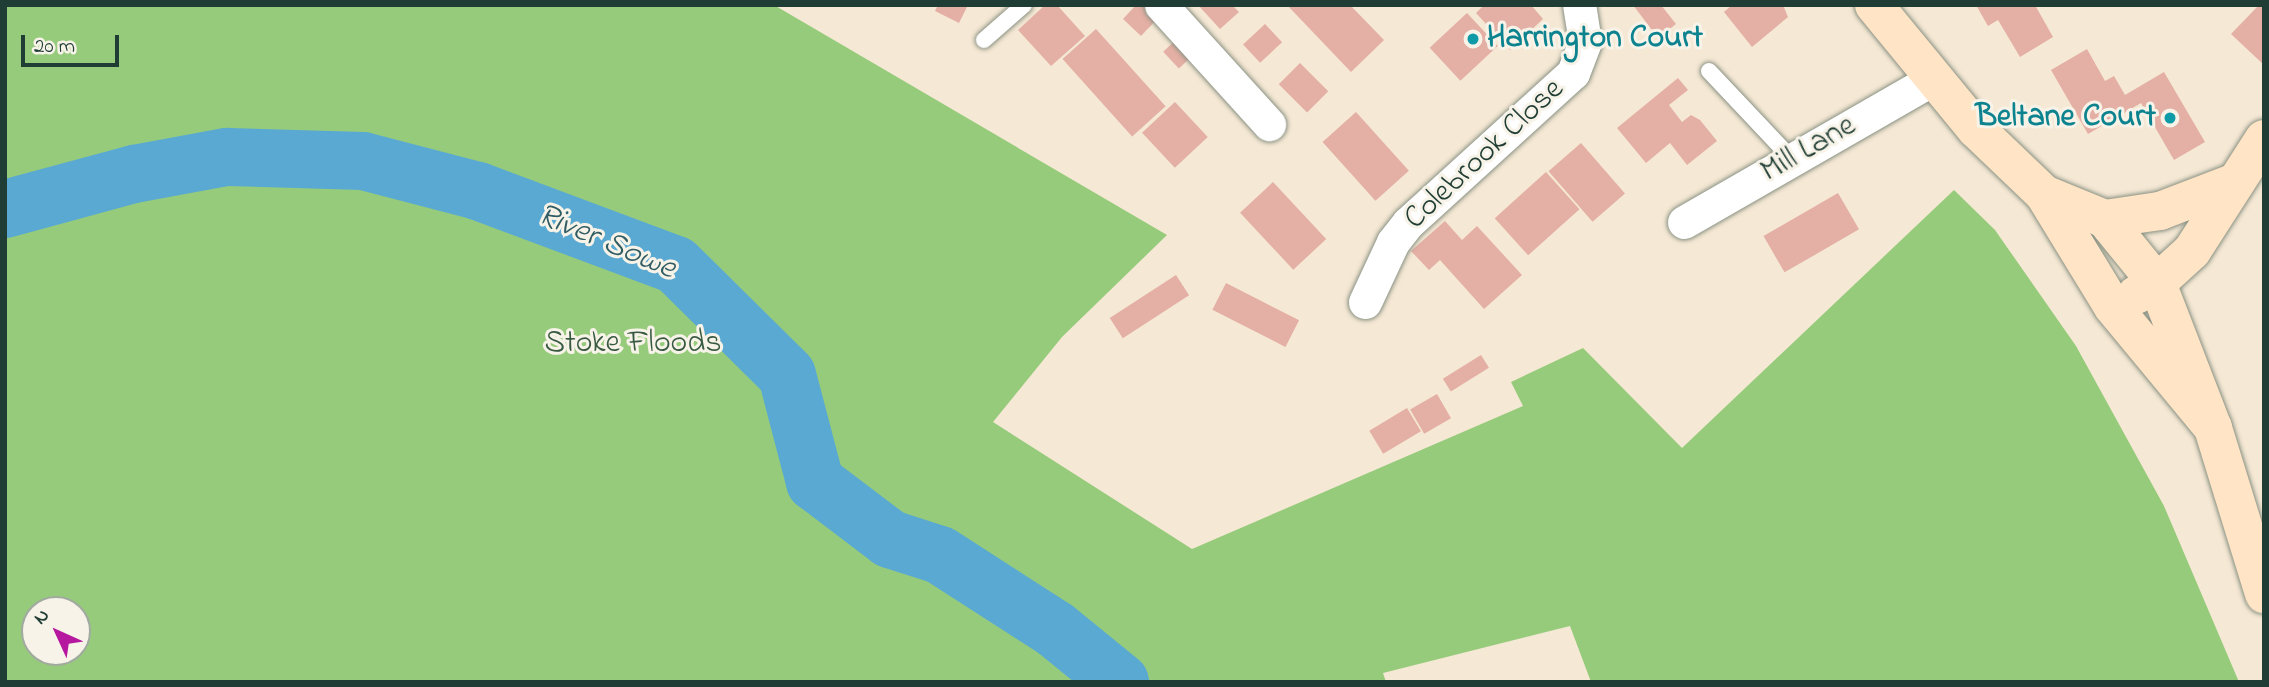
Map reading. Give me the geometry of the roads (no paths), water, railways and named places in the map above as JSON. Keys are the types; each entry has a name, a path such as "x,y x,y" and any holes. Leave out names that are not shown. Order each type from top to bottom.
{"main road":[{"path":"1874,5 1976,129 2044,194 2113,307 2213,428"},
{"path":"2113,307 2157,283 2192,251 2264,139"},
{"path":"2105,219 2160,211 2236,182"},
{"path":"2044,194 2105,219 2157,283 2213,428 2264,594"}],"street":[{"path":"1161,5 1269,124"},
{"name":"Colebrook Close","path":"1365,302 1393,242 1408,223 1573,73 1585,42 1579,5"},
{"name":"Mill Lane","path":"1684,222 1934,78"}],"lane":[{"path":"984,40 1024,5"},
{"path":"1709,71 1792,159"}],"waterway":[{"name":"River Sowe","path":"5,209 134,174 227,157 363,161 478,191 676,265 787,375 815,482 890,539 940,555 1055,629 1120,682"}],"place":[{"name":"Harrington Court","path":"1473,39"},
{"name":"Beltane Court","path":"2170,118"}],"park label":[{"name":"Stoke Floods","path":"633,344"}]}
